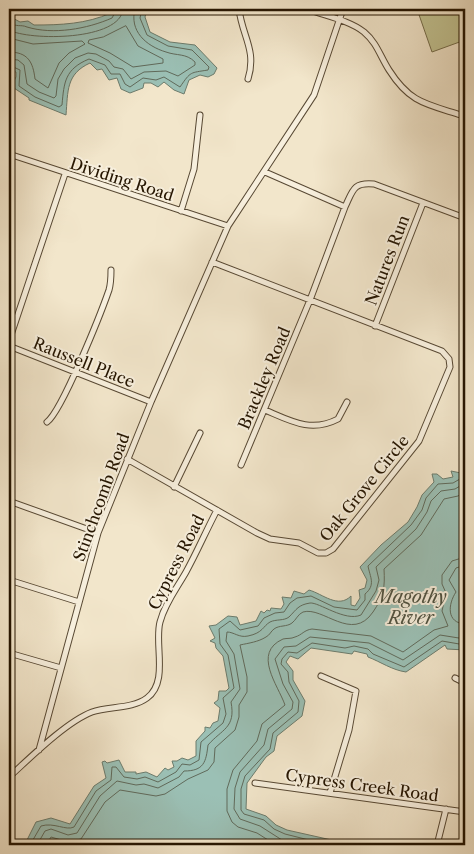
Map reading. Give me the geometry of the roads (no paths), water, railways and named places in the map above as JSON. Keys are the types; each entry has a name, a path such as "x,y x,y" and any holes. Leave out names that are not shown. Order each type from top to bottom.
{"street":[{"path":"238,9 241,27 252,53 252,67 248,79"},
{"path":"307,9 353,25 371,39 388,68 409,94 423,104 461,115 465,119"},
{"name":"Stinchcomb Road","path":"39,750 98,533 150,402 228,226 314,95 343,9"},
{"path":"181,211 194,169 200,115"},
{"name":"Dividing Road","path":"9,154 65,174 228,226"},
{"path":"265,172 344,207"},
{"path":"9,341 65,174"},
{"name":"Brackley Road","path":"240,465 265,410 310,300 344,207 354,188 363,183 374,184 465,218"},
{"name":"Natures Run","path":"376,326 423,203"},
{"name":"Oak Grove Circle","path":"127,459 270,539 299,543 318,553 326,553 333,549 419,441 450,367 449,359 442,352 212,262"},
{"path":"47,422 54,416 75,371 109,290 112,270"},
{"name":"Raussell Place","path":"9,346 150,402"},
{"path":"265,410 305,426 316,427 338,419 347,402"},
{"path":"174,486 200,433"},
{"path":"9,501 98,533"},
{"name":"Cypress Road","path":"10,775 75,722 93,712 136,703 148,698 154,690 159,677 157,644 160,622 216,510"},
{"path":"9,580 79,602"},
{"path":"9,653 61,668"},
{"path":"321,676 356,691 350,730 330,793"},
{"path":"456,678 465,682"},
{"name":"Cypress Creek Road","path":"255,783 464,812"},
{"path":"464,812 465,801"},
{"path":"437,845 446,809"}],"water":[{"path":"112,9 147,9 145,17 150,32 170,42 195,45 217,68 214,74 208,77 200,75 189,80 184,94 174,90 164,82 158,87 151,83 144,83 143,88 130,93 121,89 117,78 109,80 102,69 97,70 90,63 76,72 72,78 68,91 66,115 29,100 29,98 11,86 16,77 16,72 11,71 9,65 9,16 20,22 28,21 34,25 64,24 102,17 111,13"},
{"name":"Magothy River","path":"465,470 465,574 460,580 465,591 461,610 465,615 465,650 447,649 445,645 406,672 387,666 368,657 367,654 354,651 352,654 311,648 298,659 290,656 286,662 293,671 293,680 305,701 302,716 277,736 274,751 266,757 247,783 246,809 266,816 276,825 287,830 336,841 340,845 20,845 25,844 36,822 51,818 70,824 94,786 106,778 102,762 105,761 107,763 119,760 125,772 136,772 136,774 146,772 157,777 165,768 168,770 174,767 172,761 182,758 188,760 196,756 196,741 205,731 205,727 210,728 213,723 218,721 220,708 214,703 218,700 219,691 226,691 229,688 223,656 216,648 215,643 210,641 215,638 209,626 216,625 228,616 237,617 240,625 256,621 261,611 264,613 267,610 270,611 271,608 281,609 284,604 282,597 291,598 294,591 304,594 309,590 336,601 346,600 351,596 351,605 355,606 360,598 359,590 365,588 367,580 360,567 381,545 408,522 422,495 434,482 432,474 437,474 443,479 453,477 451,471 461,473"}]}
